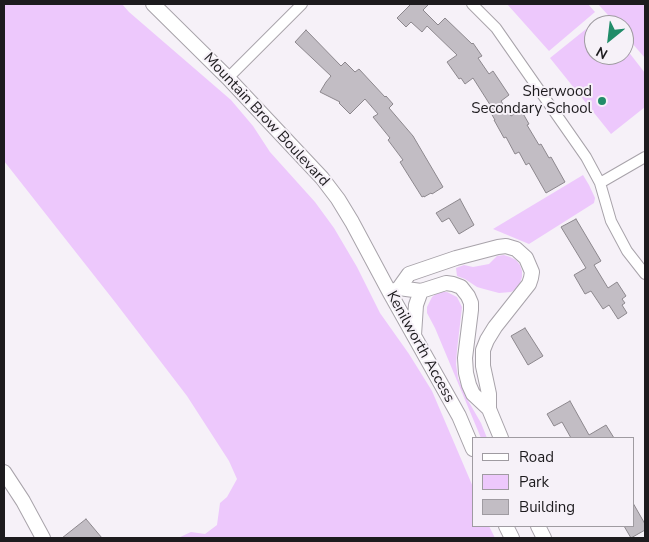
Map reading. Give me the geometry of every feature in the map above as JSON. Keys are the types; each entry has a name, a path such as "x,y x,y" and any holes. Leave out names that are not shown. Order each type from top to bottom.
{"main road":[{"name":"Mountain Brow Boulevard","path":"153,4 228,78 322,178 338,199 366,246"},
{"name":"Kenilworth Access","path":"366,246 395,290 414,335 459,416 472,447"},
{"path":"395,290 409,274 456,258 498,247 506,246 516,249 526,258 532,272 529,284 491,334 483,350 483,366 489,394 489,409"},
{"path":"395,290 421,291 446,283 461,287 468,296 471,302 471,310 465,358 466,373 473,394 489,409 502,437"},
{"path":"414,335 416,305 421,291"},
{"path":"4,472 23,501 43,538"}],"street":[{"path":"228,78 302,4"},
{"path":"472,4 496,28 586,157 600,183 611,221 627,252 645,274"},
{"path":"600,183 645,156"}],"green space":[{"path":"4,4 122,4 231,100 253,126 270,152 315,202 334,228 357,267 380,313 432,391 472,485 472,527 490,527 495,538 178,538 191,532 205,534 217,525 220,503 227,497 237,479 229,461 187,396 4,161"},
{"path":"507,4 588,4 595,12 591,15 584,15 584,21 549,51"},
{"path":"598,4 645,4 645,58 634,45 634,15 608,15"},
{"path":"584,31 584,65 634,65 634,59 645,73 645,107 611,134 550,58"},
{"path":"583,175 595,198 594,203 529,244 493,229"},
{"path":"504,255 516,260 522,271 520,283 511,292 499,293 477,287 457,276 456,268 464,265 473,267 489,264 497,256"},
{"path":"447,292 457,297 462,307 456,364 458,378 487,437 481,437 427,313 427,307 432,297 436,294"}],"building":[{"path":"411,4 429,4 423,10 438,25 445,18 473,43 482,56 478,58 489,74 493,71 509,95 501,101 511,116 521,110 529,124 527,125 539,145 541,144 549,158 551,157 565,182 546,193 529,163 526,165 519,152 515,154 506,137 504,138 491,113 494,111 473,78 465,84 447,62 457,55 427,26 422,32 411,22 406,27 397,18"},
{"path":"306,30 341,66 345,62 355,72 359,69 393,104 389,108 413,136 443,187 432,194 422,197 400,162 403,160 388,140 390,138 373,117 378,114 365,99 350,114 340,102 320,92 331,76 295,42"},
{"path":"460,199 474,225 459,234 449,218 442,222 436,213"},
{"path":"576,219 601,261 594,265 608,288 617,282 626,296 622,299 625,303 622,305 627,313 618,319 609,305 603,309 591,291 585,294 574,275 586,268 561,227"},
{"path":"525,328 543,356 528,365 511,336"},
{"path":"570,401 589,435 606,425 613,437 570,437 562,422 554,426 547,414"},
{"path":"634,505 645,524 645,530 631,538 625,527 634,527"},
{"path":"86,519 102,538 62,538"}],"place":[{"name":"Sherwood Secondary School","path":"602,101"}]}
